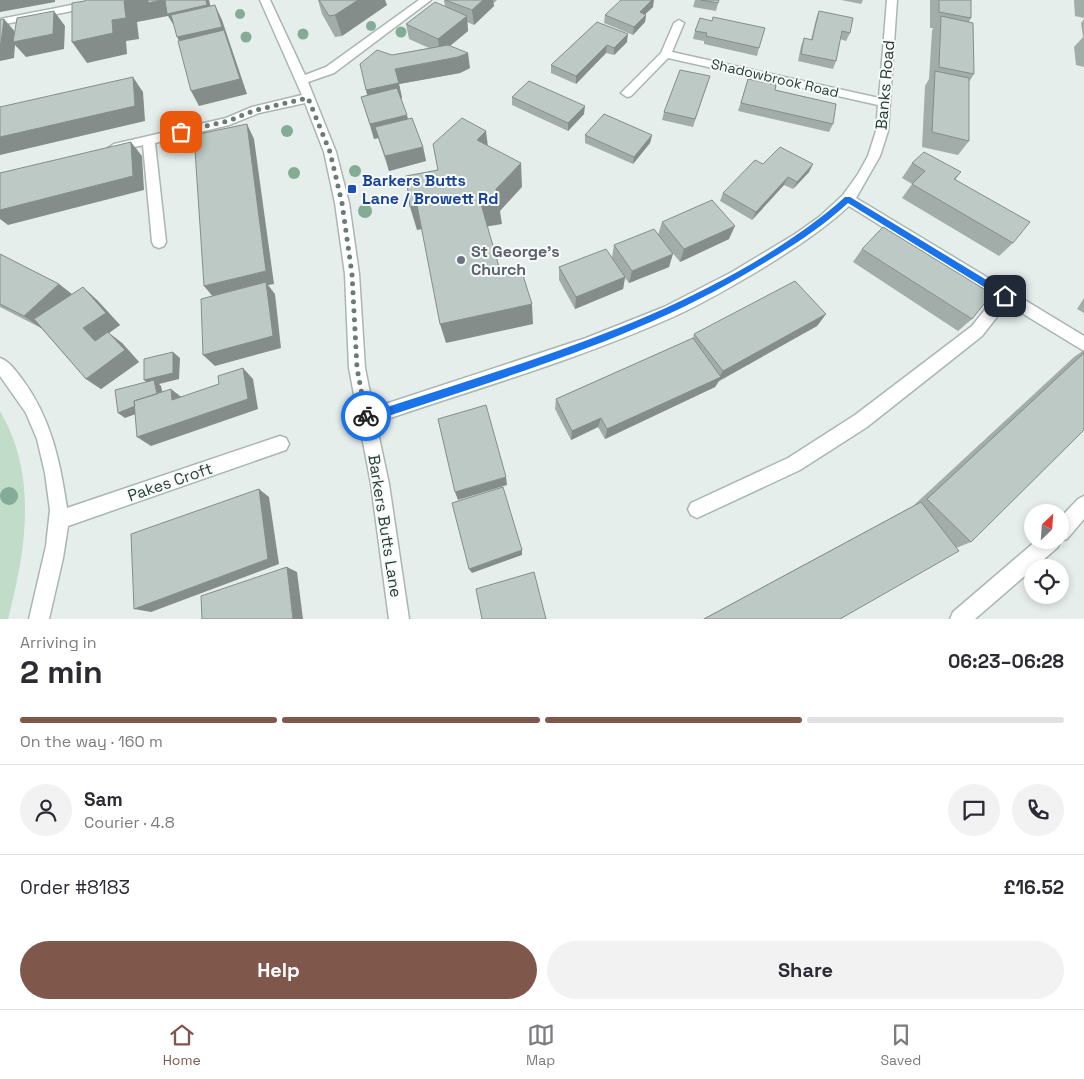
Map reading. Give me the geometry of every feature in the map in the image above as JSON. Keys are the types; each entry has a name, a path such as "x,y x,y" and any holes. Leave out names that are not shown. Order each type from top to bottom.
{"street":[{"path":"0,22 113,0"},
{"name":"Barkers Butts Lane","path":"265,0 302,80 330,152 342,203 352,274 357,368 380,484 398,619"},
{"path":"302,80 330,70 426,0"},
{"name":"Banks Road","path":"367,418 589,344 669,312 737,276 800,238 824,221 848,199 874,156 882,131 892,0"},
{"path":"628,93 654,64 666,54 679,22"},
{"name":"Shadowbrook Road","path":"666,54 885,103"},
{"path":"103,151 228,121 256,110 308,98"},
{"path":"150,140 159,242"},
{"path":"848,199 1084,344"},
{"path":"697,508 794,464 861,421 977,331 1005,296"},
{"path":"0,366 16,382 26,398 45,436 54,472 59,520 48,583 39,619"},
{"name":"Pakes Croft","path":"59,520 280,444"},
{"path":"1069,522 1084,505"},
{"path":"960,619 1041,549"}],"green space":[{"path":"0,411 12,436 20,461 24,487 25,514 20,567 8,619 0,619"}],"building":[{"path":"85,0 129,0 124,1 126,18 112,20 113,33 72,42 72,3"},
{"path":"148,0 162,0 148,3"},
{"path":"165,0 206,0 207,5 167,14"},
{"path":"319,0 358,0 335,15 329,16"},
{"path":"445,0 483,0 472,10"},
{"path":"621,0 652,0 640,12 646,15 634,27 605,15"},
{"path":"701,0 719,0 718,3"},
{"path":"939,0 971,0 971,18 939,12"},
{"path":"435,2 467,16 438,39 406,24"},
{"path":"215,5 222,27 177,37 171,15"},
{"path":"54,11 53,34 13,42 17,18"},
{"path":"819,11 853,18 850,33 842,31 836,61 801,54 804,38 812,40"},
{"path":"941,16 973,23 974,74 939,67"},
{"path":"713,17 765,28 759,48 706,36 707,33 695,31 700,18 712,21"},
{"path":"4,19 1,43 0,43 0,20"},
{"path":"597,22 628,34 614,48 607,45 576,76 551,65"},
{"path":"224,30 240,79 191,91 178,41"},
{"path":"448,45 468,53 458,57 395,69 399,83 366,90 360,64 377,50 392,55"},
{"path":"680,70 710,76 695,119 664,112"},
{"path":"935,71 969,78 969,141 932,132"},
{"path":"133,77 135,106 0,137 0,107"},
{"path":"748,79 776,85 775,90 836,104 833,124 741,103"},
{"path":"529,81 585,106 568,123 512,97"},
{"path":"397,88 407,115 370,124 361,97"},
{"path":"604,114 652,135 634,157 585,135"},
{"path":"412,118 423,147 385,156 375,127"},
{"name":"St George's Church","path":"462,118 486,131 477,140 521,163 496,189 499,200 481,204 501,274 521,269 532,304 440,324 417,205 410,207 406,176 438,170 433,144"},
{"path":"247,124 266,271 204,286 194,135"},
{"path":"131,142 133,176 0,210 0,173"},
{"path":"780,147 813,164 797,182 788,177 756,212 723,193 755,160 763,164"},
{"path":"924,152 961,172 954,179 1030,222 1013,243 912,184 925,171 912,163"},
{"path":"712,200 735,226 684,249 662,222"},
{"path":"883,227 992,294 972,319 862,249"},
{"path":"654,229 673,254 632,271 614,245"},
{"path":"606,249 625,277 576,297 559,267"},
{"path":"0,254 59,284 24,316 0,304"},
{"path":"795,281 826,314 723,371 694,334"},
{"path":"266,282 273,336 203,355 201,299"},
{"path":"83,287 106,313 83,328 95,341 108,332 125,350 86,379 34,319"},
{"path":"693,338 721,377 607,429 601,418 572,431 556,399"},
{"path":"173,352 173,373 144,380 144,359"},
{"path":"1084,353 1084,430 971,542 927,499"},
{"path":"243,368 248,399 137,437 134,401 171,389 172,400 219,384 218,376"},
{"path":"154,380 157,394 134,401 135,406 118,413 115,390"},
{"path":"486,405 506,477 455,492 438,419"},
{"path":"503,487 522,550 469,569 452,503"},
{"path":"259,489 268,559 134,609 131,534"},
{"path":"921,502 959,551 840,619 704,619"},
{"path":"287,567 293,619 202,619 201,596"},
{"path":"534,572 546,619 482,619 476,589"}],"way so far":[{"path":"181,132 228,121 256,110 308,98 330,152 342,203 352,274 357,368 366,416"}],"place":[{"name":"Barkers Butts Lane / Browett Rd","path":"352,189"},
{"name":"St George's Church","path":"461,260"}],"route":[{"path":"366,416 367,418 589,344 669,312 737,276 800,238 824,221 848,199 1005,296"}]}
